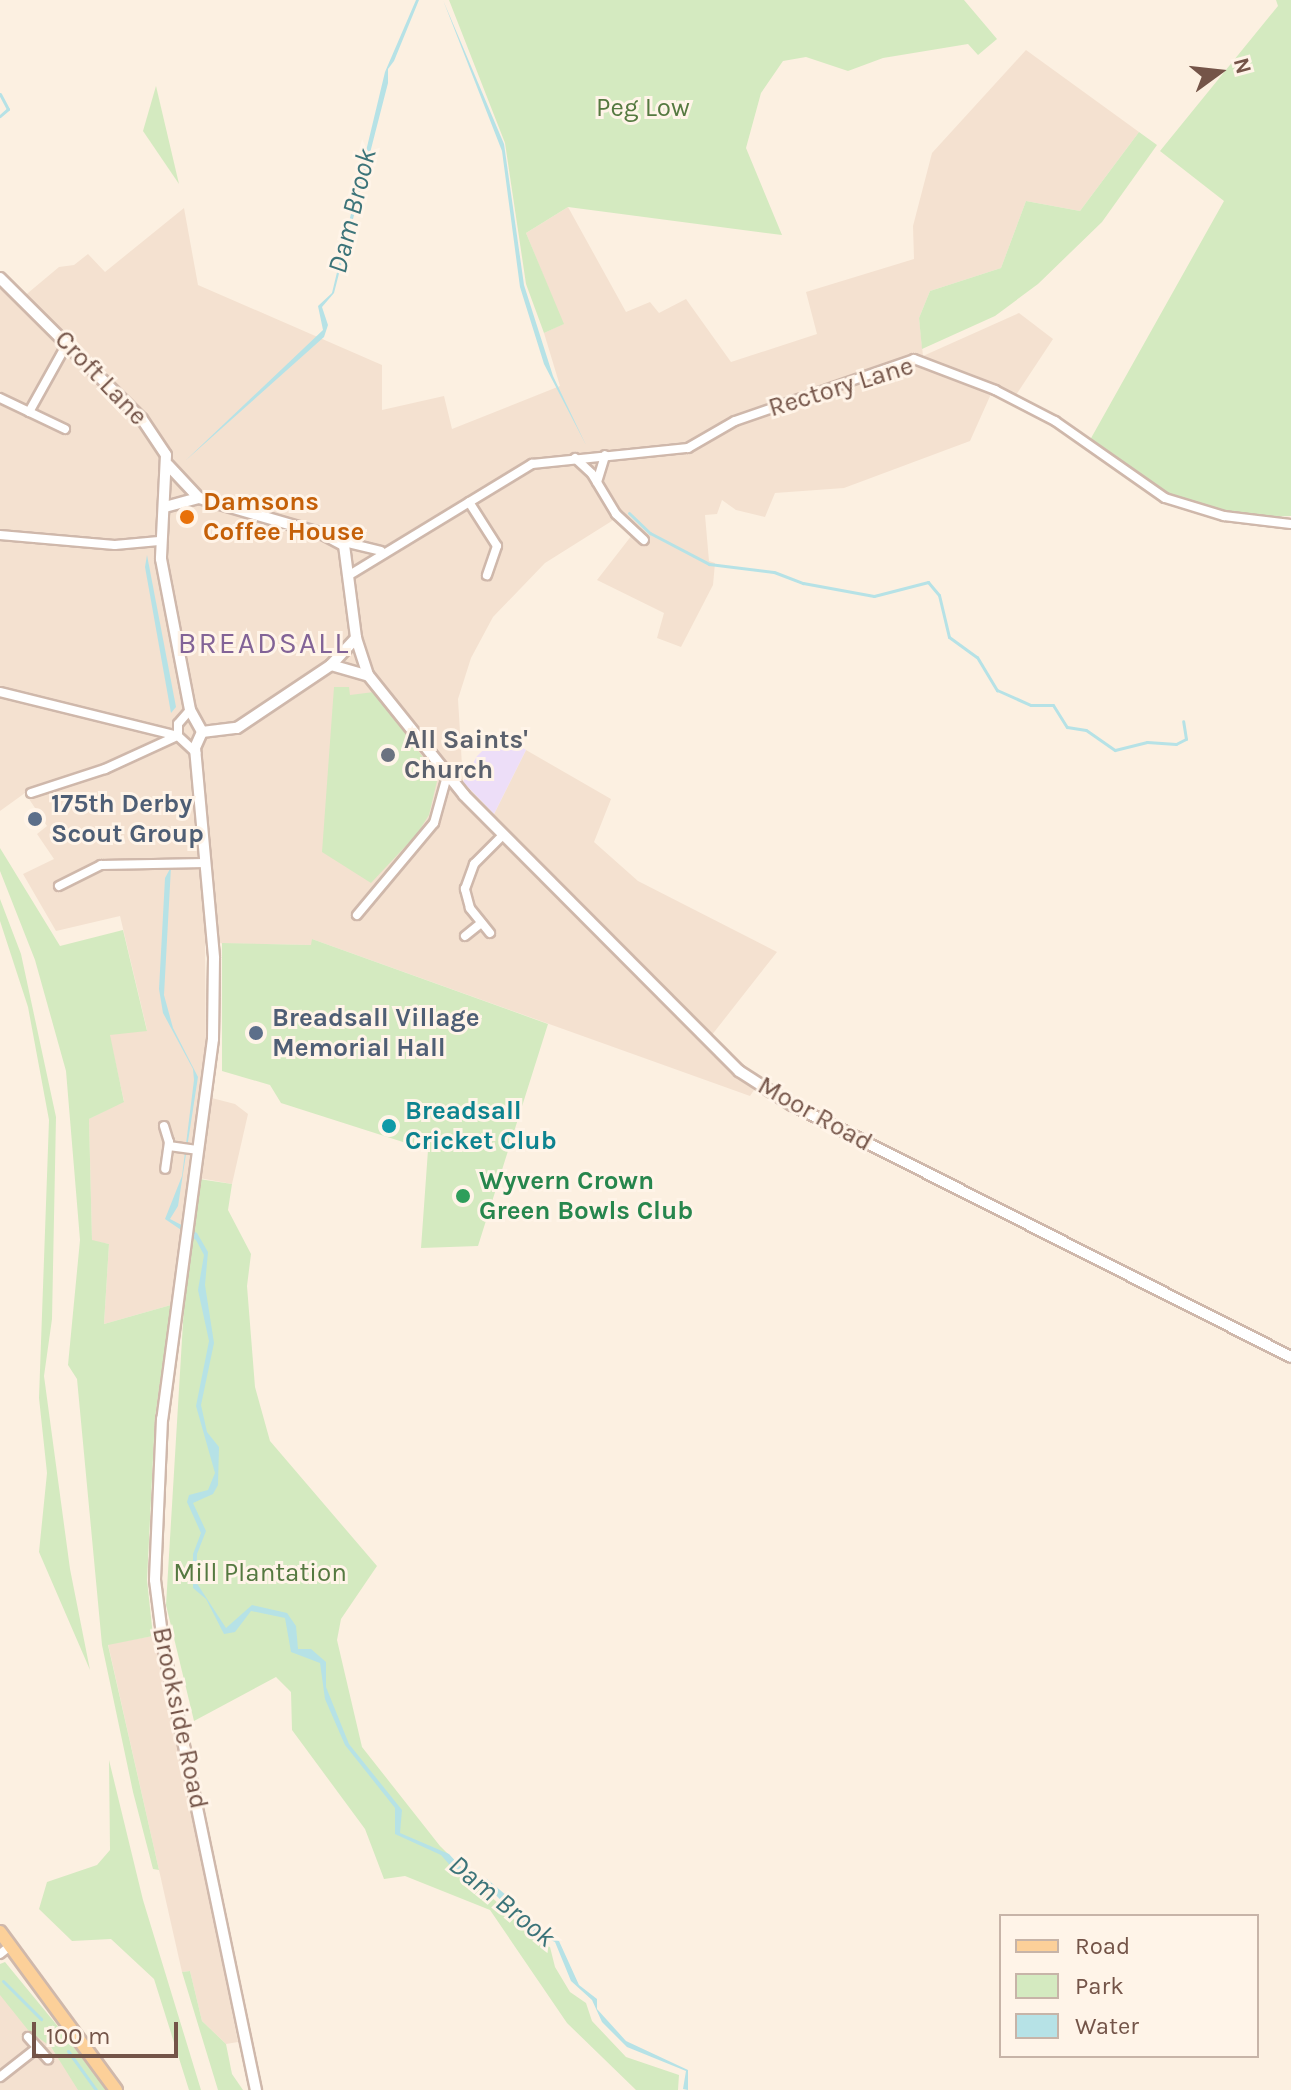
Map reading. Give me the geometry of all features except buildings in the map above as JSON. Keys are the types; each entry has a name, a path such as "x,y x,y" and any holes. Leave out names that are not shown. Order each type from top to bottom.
{"main road":[{"path":"0,1932 5,1950 116,2090"}],"street":[{"name":"Croft Lane","path":"0,278 68,342 142,419 168,465"},
{"path":"29,412 68,342"},
{"name":"Rectory Lane","path":"351,574 382,551 522,468 575,458 688,448 750,415 914,359 925,360 1055,421 1165,498 1224,516 1291,524"},
{"path":"0,398 65,429"},
{"path":"597,483 605,455"},
{"path":"575,458 597,483 616,514 644,540"},
{"path":"168,465 199,498"},
{"path":"168,465 159,541 190,710 202,732 237,728 331,665 356,638"},
{"path":"165,501 199,498 338,541 382,551"},
{"path":"469,502 497,546 487,575"},
{"path":"0,535 115,545 159,541"},
{"path":"338,541 347,551 351,574"},
{"name":"Moor Road","path":"351,574 356,638 368,675 447,776 665,999 763,1089 1291,1357"},
{"path":"331,665 368,675"},
{"path":"0,692 178,736 196,753"},
{"path":"178,736 178,724 190,710"},
{"name":"Brookside Road","path":"202,732 196,753 214,994 209,1077 190,1149 185,1245 162,1419 156,1597 256,2090"},
{"path":"31,793 105,769 178,736"},
{"path":"357,915 434,823 447,776"},
{"path":"490,933 466,899 468,876 503,835"},
{"path":"59,886 101,865 205,863"},
{"path":"465,936 481,923"},
{"path":"164,1126 169,1146 165,1169"},
{"path":"169,1146 190,1149"},
{"path":"28,2037 48,2059"},
{"path":"0,2077 37,2048"}],"shaded area":[{"path":"1026,50 1139,132 1080,211 1026,201 1001,268 930,291 919,318 923,356 1019,313 1053,339 1016,395 995,385 970,441 844,488 775,493 765,517 736,510 722,500 717,514 705,515 709,561 715,563 713,585 681,647 657,638 664,613 597,580 632,535 615,519 545,563 493,617 471,658 458,699 463,782 494,814 526,750 611,799 594,842 638,881 777,952 704,1045 754,1090 750,1096 312,939 312,945 205,943 206,1050 200,1095 235,1104 248,1114 232,1184 188,1176 171,1305 104,1324 109,1244 92,1241 89,1119 124,1101 109,1034 147,1030 120,916 56,931 23,874 54,859 37,834 47,826 25,793 0,811 0,288 16,303 59,267 74,265 88,254 105,272 184,208 198,285 382,365 382,410 444,396 452,429 560,386 544,333 563,324 526,233 568,207 626,312 650,302 659,313 686,299 731,362 817,334 806,292 914,259 913,226 932,153"},
{"path":"501,733 526,750 494,814 463,782 477,756"},
{"path":"153,1636 238,2042 226,2044 202,2021 190,1971 182,1972 108,1644"},
{"path":"0,1994 46,2040 80,2090 0,2090"}],"green space":[{"name":"Peg Low","path":"449,0 964,0 997,39 978,55 968,44 883,58 848,71 806,57 783,61 761,93 746,148 782,235 568,207 526,233 564,324 544,333 526,284 505,143"},
{"path":"1276,0 1291,0 1291,516 1263,517 1185,507 1090,440 1224,201 1160,151 1278,6"},
{"path":"156,86 179,184 143,131"},
{"path":"1139,132 1157,145 1102,222 1038,284 995,316 922,349 919,318 930,291 1001,268 1026,201 1080,211"},
{"path":"334,687 349,687 350,695 374,692 438,777 429,815 417,834 371,883 322,852"},
{"path":"0,848 60,946 123,930 147,1031 110,1035 124,1102 89,1119 92,1240 109,1244 104,1324 171,1305 155,1418 147,1580 153,1636 108,1645 159,1870 153,1869 133,1792 102,1645 77,1379 68,1365 80,1240 66,1071 35,960 0,871"},
{"path":"0,899 21,954 56,1117 52,1319 44,1376 70,1569 90,1670 39,1552 47,1473 39,1398 49,1120 28,1007 0,921"},
{"path":"312,939 548,1024 478,1246 421,1248 428,1150 281,1103 270,1085 222,1071 222,943 311,945"},
{"name":"Mill Plantation","path":"199,1179 232,1184 228,1210 251,1254 247,1286 255,1387 270,1441 377,1566 341,1619 337,1640 362,1747 440,1846 538,1943 550,1947 555,1967 570,1992 586,2003 592,2021 626,2057 679,2075 678,2090 636,2090 567,2023 490,1910 405,1876 384,1879 365,1829 292,1730 291,1692 276,1677 194,1721 166,1605 184,1306"},
{"path":"109,1760 143,1900 201,2090 189,2090 154,1979 111,1939 72,1941 39,1909 47,1882 97,1865 110,1850"},
{"path":"5,1962 106,2090 78,2090 51,2047 28,2030 0,1995 0,1964"},
{"path":"190,1971 202,2021 226,2044 232,2074 243,2090 218,2090 182,1972"}],"water":[{"name":"Dam Brook","path":"416,0 419,0 388,69 388,83 334,293 322,307 328,325 324,337 185,461 323,330 318,306 332,293 385,72"},
{"path":"443,0 504,144 524,285 553,376 586,445 544,364 520,287 502,151"},
{"path":"147,555 176,707 171,713 145,567"},
{"name":"Dam Brook","path":"171,867 164,995 173,1028 198,1077 178,1206 170,1219 197,1233 208,1252 205,1285 214,1343 201,1405 207,1432 219,1447 218,1485 213,1494 193,1503 206,1531 197,1554 196,1582 226,1628 252,1605 287,1613 296,1626 298,1649 311,1649 326,1662 326,1687 349,1744 402,1810 400,1833 449,1854 468,1875 487,1879 519,1906 537,1930 559,1941 579,1985 597,1999 597,2009 626,2041 688,2070 688,2090 683,2089 686,2071 627,2047 602,2022 592,2000 571,1981 555,1942 531,1931 484,1883 464,1881 441,1855 395,1834 395,1808 345,1745 325,1699 320,1663 291,1652 285,1618 251,1611 235,1632 224,1634 206,1599 193,1588 193,1554 201,1533 187,1502 189,1495 208,1490 215,1473 196,1406 209,1341 198,1290 204,1255 196,1240 165,1219 182,1176 194,1080 193,1069 163,1013 159,989 165,878"}],"waterway":[{"path":"0,94 8,109 0,116"},
{"path":"629,513 650,533 709,564 774,572 803,583 874,596 928,582 939,595 949,637 977,657 997,690 1031,705 1053,705 1067,727 1086,730 1115,750 1147,742 1176,744 1186,739 1183,721"},
{"path":"3,1981 41,2019"},
{"path":"68,2051 96,2090"}],"place":[{"name":"Damsons Coffee House","path":"187,517"},
{"name":"All Saints' Church","path":"388,755"},
{"name":"175th Derby Scout Group","path":"35,819"},
{"name":"Breadsall Village Memorial Hall","path":"256,1033"},
{"name":"Breadsall Cricket Club","path":"389,1126"},
{"name":"Wyvern Crown Green Bowls Club","path":"463,1196"}],"district":[{"name":"BREADSALL","path":"264,643"}]}
